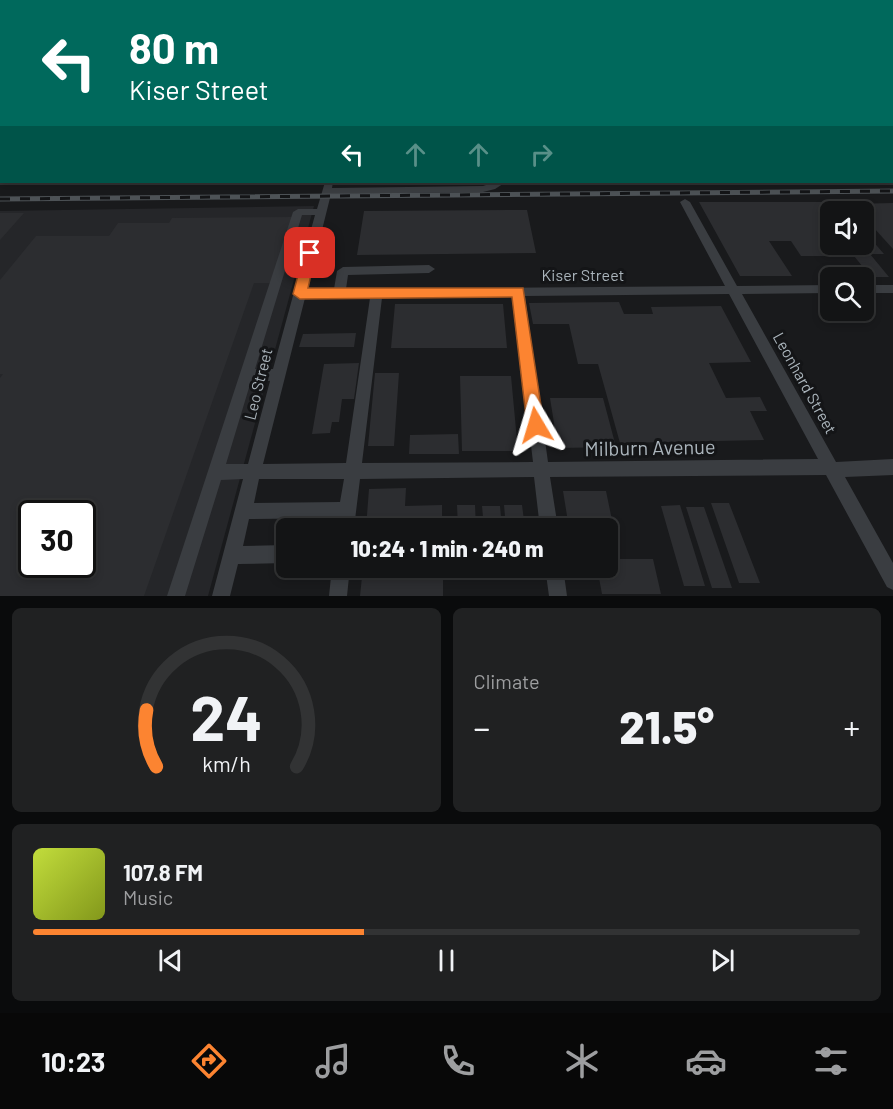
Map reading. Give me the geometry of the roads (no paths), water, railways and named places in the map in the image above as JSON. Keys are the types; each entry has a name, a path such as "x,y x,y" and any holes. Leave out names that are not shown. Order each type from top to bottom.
{"street":[{"path":"328,186 483,189 499,183"},
{"name":"Leo Street","path":"221,596 328,186"},
{"name":"Leonhard Street","path":"685,202 893,581"},
{"path":"176,596 298,212 321,212"},
{"path":"339,293 343,271 429,269"},
{"name":"Kiser Street","path":"300,294 820,289"},
{"path":"874,289 893,289"},
{"path":"518,292 548,518"},
{"path":"346,518 377,293"},
{"path":"246,375 279,375"},
{"name":"Milburn Avenue","path":"215,472 893,467"},
{"path":"244,511 347,510"},
{"path":"232,555 276,554"},
{"path":"338,596 340,578"},
{"path":"556,578 558,596"}],"railway":[{"path":"0,199 893,191"}]}
